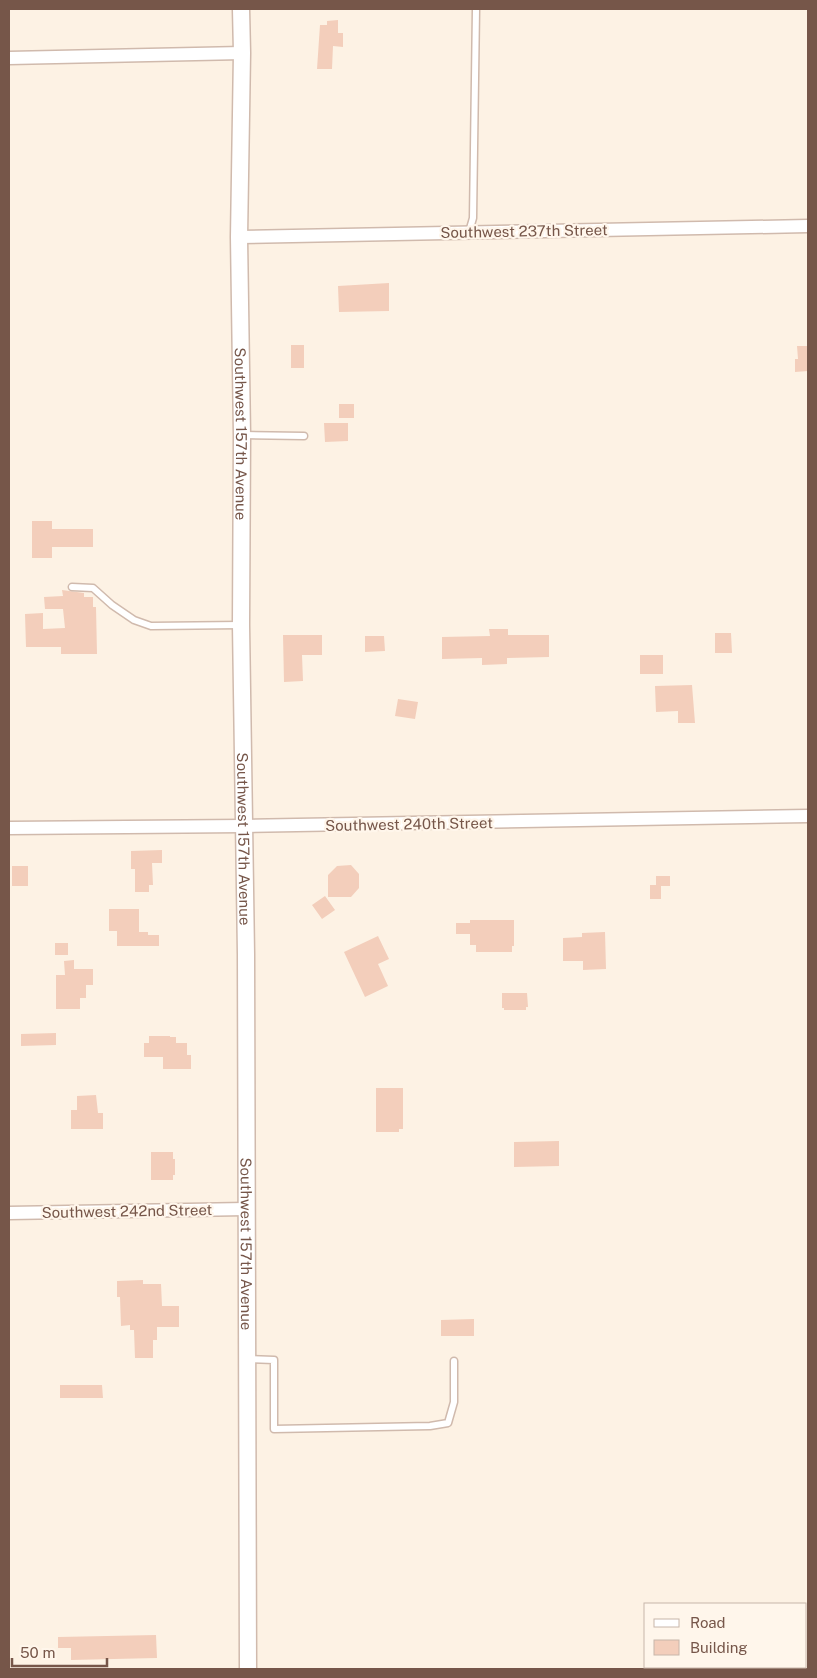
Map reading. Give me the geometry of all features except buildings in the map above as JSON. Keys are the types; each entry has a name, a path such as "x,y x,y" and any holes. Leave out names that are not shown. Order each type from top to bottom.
{"street":[{"name":"Southwest 157th Avenue","path":"241,9 239,237 242,435 241,625 246,954 248,1669"},
{"path":"9,58 242,53"},
{"name":"Southwest 237th Street","path":"239,237 808,226"},
{"name":"Southwest 240th Street","path":"9,828 243,826 808,816"},
{"name":"Southwest 242nd Street","path":"9,1213 246,1209"}],"lane":[{"path":"469,232 473,218 476,9"},
{"path":"242,435 304,436"},
{"path":"72,587 93,588 112,605 134,620 151,626 241,625"},
{"path":"246,1359 274,1360 274,1429 430,1426 448,1423 454,1402 454,1361"}]}
